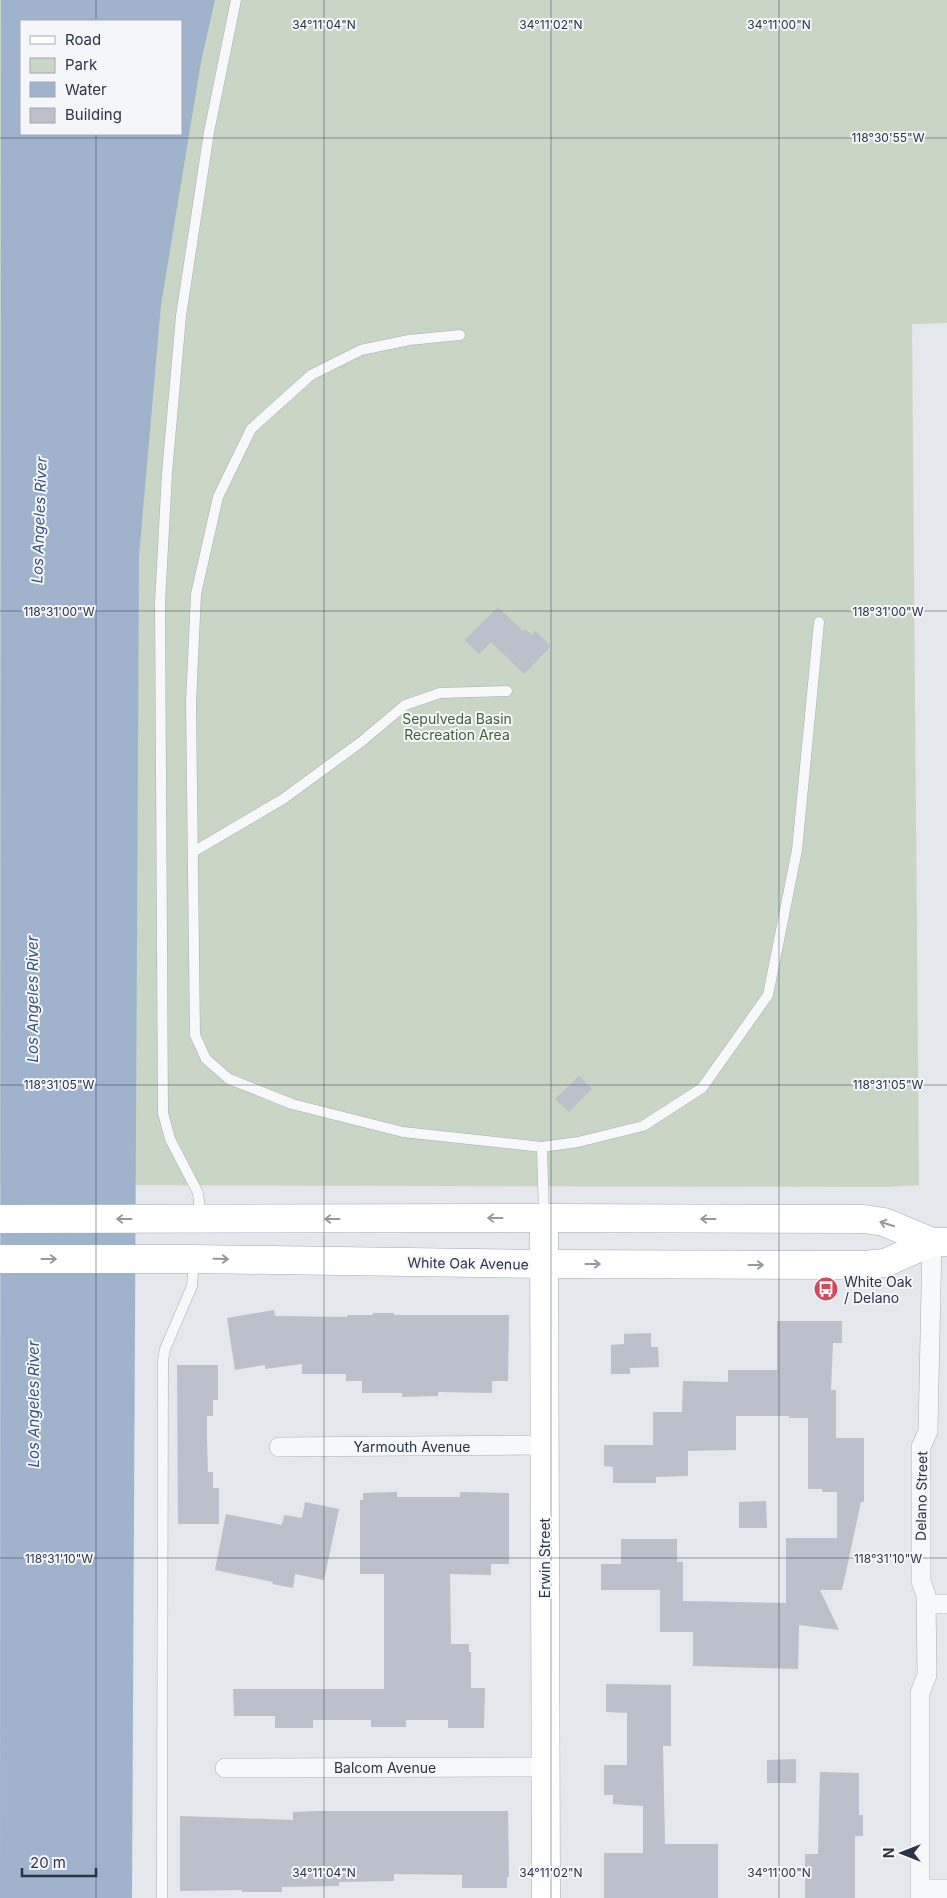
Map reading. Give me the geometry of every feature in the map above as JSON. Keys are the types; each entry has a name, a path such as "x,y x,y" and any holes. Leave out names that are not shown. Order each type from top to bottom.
{"main road":[{"name":"Erwin Street","path":"544,1218 546,1898"},
{"path":"0,1219 864,1219 884,1222 940,1242"},
{"name":"White Oak Avenue","path":"0,1259 864,1265 885,1263 940,1242"}],"street":[{"name":"Delano Street","path":"920,1894 920,1693 927,1675 926,1595 921,1582 921,1447 928,1432 939,1313 940,1242"},
{"name":"Yarmouth Avenue","path":"279,1447 544,1446"},
{"path":"926,1604 947,1604"},
{"name":"Balcom Avenue","path":"225,1768 545,1767"},
{"path":"920,1894 947,1889"}],"lane":[{"path":"201,1220 198,1193 170,1139 163,1113 160,604 168,472 182,316 209,132 236,0"},
{"path":"460,336 409,340 361,350 311,375 251,428 218,497 196,594 191,703 195,1035 206,1059 230,1079 292,1104 402,1132 542,1146 578,1142 643,1126 702,1088 768,995 797,850 819,622"},
{"path":"192,852 283,799 361,742 405,705 440,693 507,691"},
{"path":"542,1146 544,1218"},
{"path":"162,1898 163,1360 165,1349 192,1286 183,1259"}],"green space":[{"name":"Sepulveda Basin Recreation Area","path":"0,0 947,0 947,323 912,324 919,1185 885,1187 0,1185"}],"water":[{"name":"Los Angeles River","path":"1,0 215,0 201,62 161,305 139,556 132,1898 0,1898"}],"building":[{"path":"498,607 523,631 525,629 532,635 535,631 551,646 524,674 491,642 479,654 465,640"},
{"path":"579,1076 592,1089 569,1112 555,1099"},
{"path":"274,1310 275,1316 347,1317 347,1315 373,1315 373,1313 394,1313 394,1315 509,1315 508,1381 492,1381 492,1393 438,1392 438,1396 402,1397 402,1393 362,1393 362,1381 346,1381 346,1374 302,1374 302,1364 265,1369 265,1365 235,1370 227,1318"},
{"path":"777,1321 842,1321 842,1343 833,1343 831,1390 836,1390 836,1438 864,1438 864,1502 861,1502 842,1590 820,1590 839,1630 799,1625 798,1669 693,1666 693,1632 660,1632 660,1590 601,1590 601,1564 621,1564 621,1539 677,1539 677,1562 683,1562 683,1601 786,1603 786,1538 837,1538 837,1492 822,1492 822,1489 808,1489 808,1418 736,1416 736,1450 688,1451 688,1476 656,1477 656,1483 613,1483 613,1467 604,1466 604,1445 653,1445 653,1412 682,1412 683,1381 728,1382 728,1370 777,1370"},
{"path":"651,1333 651,1347 658,1347 659,1367 630,1368 630,1374 611,1374 611,1345 624,1344 624,1334"},
{"path":"177,1365 218,1365 218,1400 213,1400 213,1416 207,1416 207,1441 208,1472 213,1472 213,1488 219,1488 219,1524 178,1524"},
{"path":"397,1492 397,1497 460,1497 460,1492 509,1493 509,1564 491,1564 491,1575 450,1574 451,1644 469,1644 469,1652 471,1652 471,1688 485,1688 484,1728 448,1728 448,1720 406,1720 406,1727 371,1727 371,1720 313,1720 313,1728 275,1728 275,1716 234,1716 233,1689 384,1689 384,1574 360,1574 360,1500 363,1500 363,1493"},
{"path":"766,1501 767,1528 739,1528 739,1502"},
{"path":"305,1502 339,1509 324,1580 295,1574 293,1588 215,1570 226,1514 282,1525 284,1515 302,1518"},
{"path":"606,1684 671,1685 671,1746 663,1746 665,1844 718,1844 718,1898 604,1898 604,1853 643,1853 643,1806 613,1804 613,1795 604,1795 604,1765 627,1765 627,1713 606,1712"},
{"path":"796,1759 796,1783 767,1783 767,1760"},
{"path":"820,1772 859,1773 859,1815 863,1815 863,1836 855,1836 855,1898 805,1898 805,1854 818,1854"},
{"path":"508,1811 509,1877 507,1877 507,1888 462,1888 462,1875 394,1874 394,1881 339,1882 339,1886 282,1887 282,1892 242,1892 242,1890 180,1891 180,1816 293,1820 293,1812"}],"place":[{"name":"White Oak / Delano","path":"826,1289"}]}
